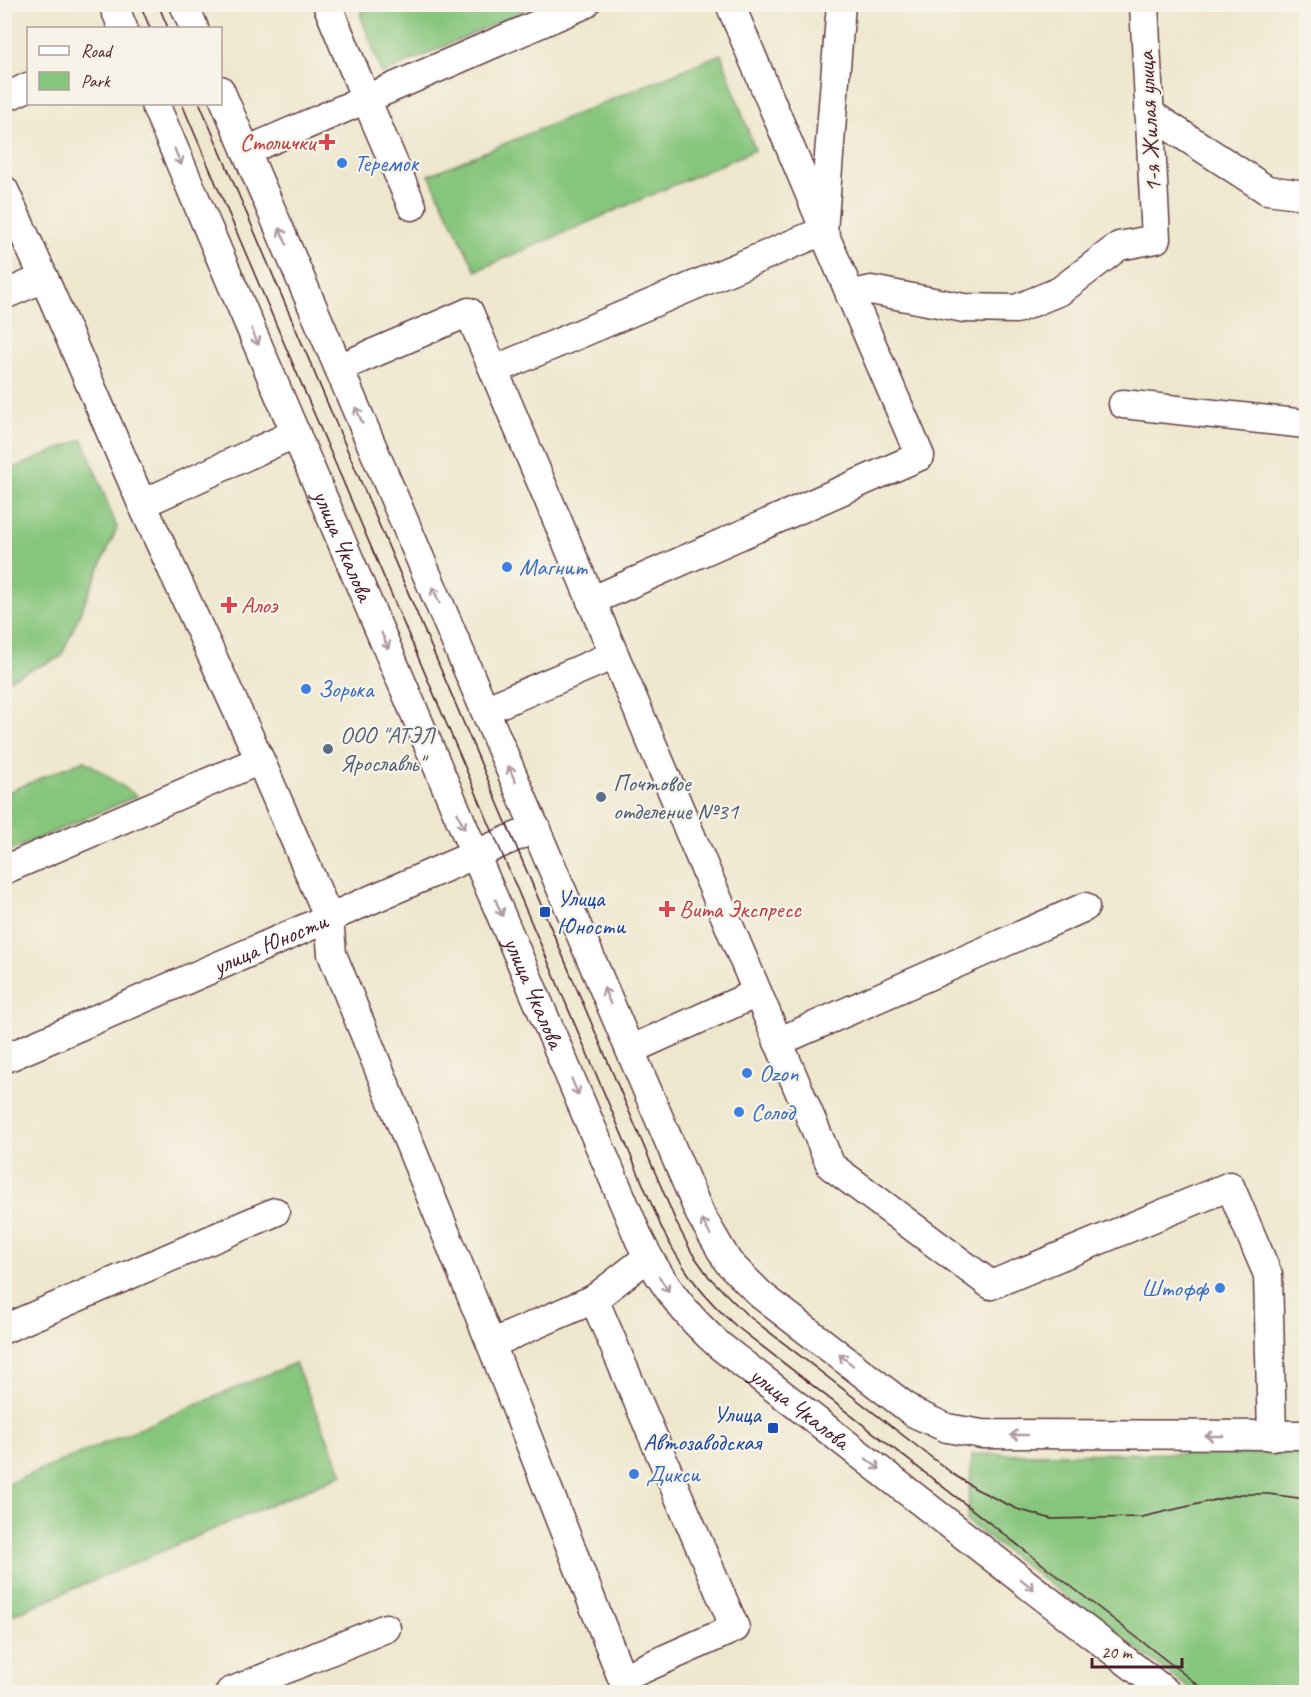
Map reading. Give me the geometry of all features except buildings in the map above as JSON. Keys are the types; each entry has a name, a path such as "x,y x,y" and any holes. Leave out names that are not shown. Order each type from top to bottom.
{"street":[{"path":"113,4 123,27"},
{"path":"327,4 412,206"},
{"path":"246,151 585,4"},
{"path":"591,601 920,456 850,295 730,4"},
{"path":"823,228 841,4"},
{"name":"1-я Жилая улица","path":"850,295 871,290 964,308 1017,309 1060,291 1119,246 1155,239 1144,4"},
{"path":"4,98 27,87"},
{"path":"222,95 700,1214 728,1262 761,1295 914,1413 947,1428 982,1434 1306,1435"},
{"name":"улица Чкалова","path":"155,105 648,1257 689,1317 720,1346 1166,1692"},
{"path":"1149,113 1268,190 1306,195"},
{"path":"4,190 142,504 260,760 329,918 332,954 491,1344 624,1685 735,1628 594,1299"},
{"path":"494,370 823,228"},
{"path":"4,295 44,278"},
{"path":"339,368 469,312 831,1166 991,1285 1230,1186 1268,1275 1272,1436"},
{"path":"1123,404 1306,424"},
{"path":"142,504 296,433"},
{"path":"484,710 614,655"},
{"path":"4,870 260,760"},
{"name":"улица Юности","path":"4,1059 536,828"},
{"path":"778,1042 1085,908"},
{"path":"630,1050 757,993"},
{"path":"4,1329 274,1212"},
{"path":"491,1344 594,1299 648,1257"},
{"path":"230,1692 386,1628"}],"green space":[{"path":"378,4 537,5 382,74 360,13"},
{"path":"721,54 755,150 476,271 429,175"},
{"path":"83,439 117,528 61,657 5,681 5,472"},
{"path":"84,760 137,796 5,853 5,793"},
{"path":"295,1363 343,1474 5,1618 5,1485"},
{"path":"1306,1453 1306,1692 1194,1692 967,1522 972,1454"}],"tram line":[{"path":"140,4 150,27"},
{"path":"158,4 168,27"},
{"path":"182,105 663,1231 678,1258 713,1304 736,1326 1207,1692"},
{"path":"200,105 677,1224 692,1253 709,1277 746,1314 953,1474 976,1489 1017,1509 1052,1519 1142,1517 1241,1494 1268,1494 1306,1499"}],"place":[{"name":"Столички","path":"327,142"},
{"name":"Теремок","path":"342,163"},
{"name":"Магнит","path":"507,567"},
{"name":"Алоэ","path":"229,605"},
{"name":"Зорька","path":"306,689"},
{"name":"ООО \"АТЭЛ Ярославль\"","path":"328,749"},
{"name":"Почтовое отделение №31","path":"601,797"},
{"name":"Вита Экспресс","path":"667,909"},
{"name":"Улица Юности","path":"545,912"},
{"name":"Ozon","path":"747,1073"},
{"name":"Солод","path":"739,1112"},
{"name":"Штофф","path":"1220,1288"},
{"name":"Улица Автозаводская","path":"773,1428"},
{"name":"Дикси","path":"634,1474"}]}
